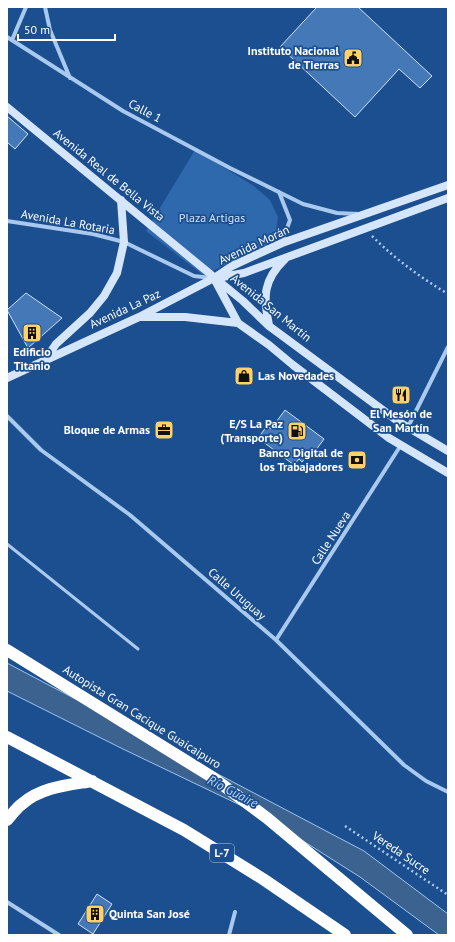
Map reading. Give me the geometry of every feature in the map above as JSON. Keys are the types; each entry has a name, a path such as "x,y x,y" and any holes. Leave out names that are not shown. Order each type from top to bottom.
{"highway":[{"name":"Autopista Gran Cacique Guaicaipuro","path":"7,650 198,767 267,818 407,935"},
{"name":"L-7","path":"7,737 184,830 218,850 345,935"},
{"path":"7,820 22,803 39,794 54,788 92,781"}],"main road":[{"name":"Avenida Real de Bella Vista","path":"7,107 214,278"},
{"name":"Avenida Morán","path":"214,278 232,266 282,243 448,185"},
{"name":"Avenida Morán","path":"214,278 244,273 448,198"},
{"name":"Avenida La Paz","path":"45,360 56,344 76,328 104,296 117,273 124,242 121,200"},
{"path":"269,326 264,302 266,289 277,267 288,257"},
{"name":"Avenida La Paz","path":"7,378 139,317 214,278"},
{"name":"Avenida San Martín","path":"214,278 238,324 269,345 368,422 401,445 448,473"},
{"name":"Avenida San Martín","path":"214,278 243,301 269,326 408,428 448,451"},
{"path":"139,317 185,317 238,324"}],"street":[{"path":"12,40 26,7"},
{"path":"45,7 50,30 70,78"},
{"name":"Calle 1","path":"7,36 123,111 303,204 337,213 365,214"},
{"path":"279,192 290,220 282,243"},
{"name":"Avenida La Rotaria","path":"7,222 93,234 124,242 194,276 214,278"},
{"path":"408,428 448,347"},
{"name":"Calle Uruguay","path":"7,416 41,450 130,515 276,640 404,765 426,781 448,792"},
{"name":"Calle Nueva","path":"276,640 401,445"},
{"path":"7,902 59,935"},
{"path":"229,935 235,912"}],"lane":[{"path":"7,544 138,649"}],"path":[{"path":"364,229 393,257 420,277 448,294"},
{"name":"Vereda Sucre","path":"345,826 448,895"}],"green space":[{"name":"Plaza Artigas","path":"195,150 254,186 270,200 278,217 276,234 270,245 203,275 146,231"}],"water":[{"name":"Río Guaire","path":"7,663 364,851 448,914 448,935 439,935 360,877 267,818 123,749 7,691"}],"building":[{"name":"Instituto Nacional de Tierras","path":"317,7 358,7 432,76 420,88 399,69 355,117 280,47"},
{"path":"7,116 28,134 15,149 7,142"},
{"name":"Edificio Titanio","path":"26,293 62,318 28,348 7,310"},
{"path":"285,410 324,439 316,450 313,448 302,462 299,459 294,465 258,438 267,426 271,429"},
{"name":"Quinta San José","path":"97,894 112,904 93,934 78,924"}],"place":[{"name":"Instituto Nacional de Tierras","path":"353,58"},
{"name":"Edificio Titanio","path":"32,333"},
{"name":"Las Novedades","path":"244,376"},
{"name":"El Mesón de San Martín","path":"401,395"},
{"name":"Bloque de Armas","path":"164,430"},
{"name":"E/S La Paz (Transporte)","path":"297,431"},
{"name":"Banco Digital de los Trabajadores","path":"357,460"},
{"name":"Quinta San José","path":"95,914"}]}
